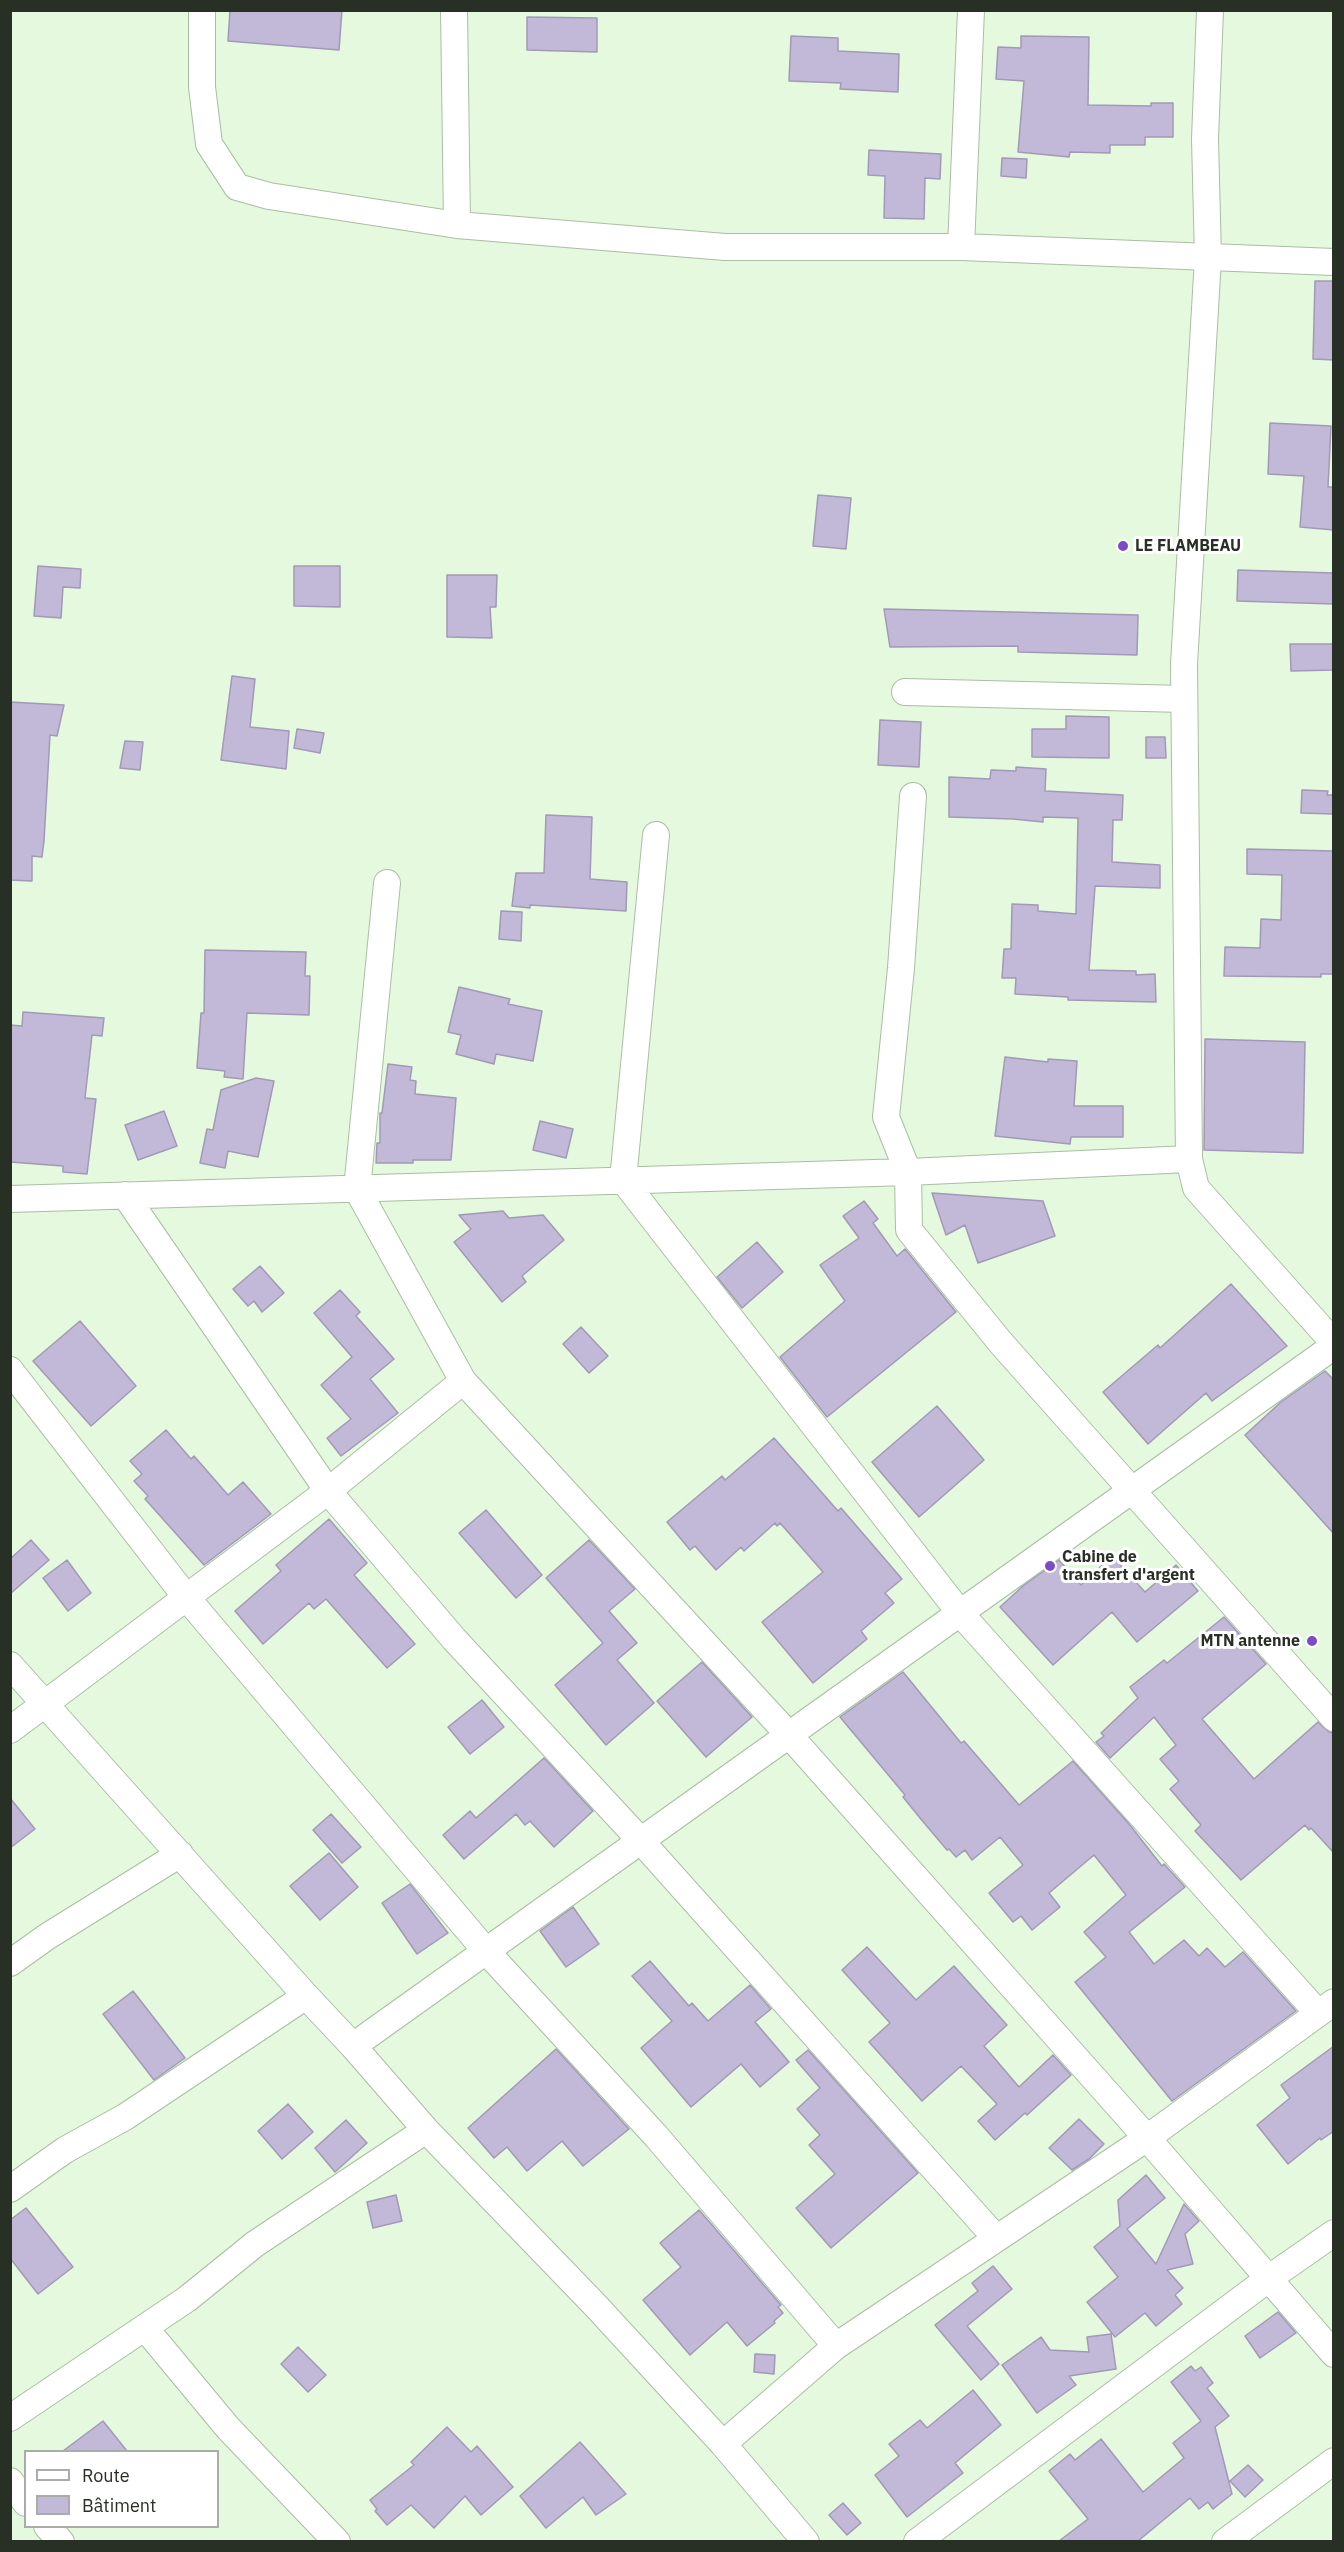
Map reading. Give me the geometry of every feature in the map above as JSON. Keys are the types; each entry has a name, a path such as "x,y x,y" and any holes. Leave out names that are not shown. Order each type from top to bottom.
{"street":[{"path":"202,10 202,87 209,144 237,187 269,196 457,225 725,247 961,247 1334,262"},
{"path":"454,10 457,225"},
{"path":"961,247 971,10"},
{"path":"353,2046 1334,1345 1196,1188 1189,1159 1184,699 1208,258 1205,139 1210,10"},
{"path":"905,692 1184,699"},
{"path":"913,796 901,968 886,1117 908,1172 909,1230 1001,1343 1334,1718"},
{"path":"656,835 623,1180 960,1613 1326,2007 1147,2138 836,2346 723,2444"},
{"path":"387,883 357,1188 463,1381 789,1735 1147,2138 1334,2354"},
{"path":"10,1199 908,1172 1189,1159"},
{"path":"125,1195 328,1491 454,1639 641,1840 996,2238"},
{"path":"10,1370 186,1597 486,1951 656,2136 836,2346"},
{"path":"10,1730 328,1491 463,1381"},
{"path":"10,1665 426,2130 596,2306 723,2444 806,2541"},
{"path":"10,1963 48,1936 180,1854"},
{"path":"10,2189 65,2150 125,2117 306,1996"},
{"path":"12,2423 187,2298 255,2244 426,2130"},
{"path":"917,2541 1268,2279 1334,2233"},
{"path":"145,2328 228,2428 337,2541"},
{"path":"1225,2541 1334,2461"},
{"path":"10,2481 24,2500"},
{"path":"49,2528 61,2541"}],"building":[{"path":"230,10 342,10 339,50 228,41"},
{"path":"527,17 597,18 597,52 527,50"},
{"path":"791,36 838,38 838,51 899,54 898,92 840,89 841,83 789,81"},
{"path":"1021,36 1089,37 1088,105 1151,106 1151,103 1173,103 1173,137 1145,137 1145,145 1110,145 1110,153 1070,152 1069,157 1018,152 1024,81 996,79 998,47 1021,48"},
{"path":"869,150 941,154 940,179 925,178 924,219 884,218 885,176 868,175"},
{"path":"1002,158 1027,159 1026,178 1001,176"},
{"path":"1315,281 1334,281 1334,360 1313,359"},
{"path":"1270,423 1331,426 1328,487 1334,487 1334,530 1300,527 1304,476 1268,474"},
{"path":"818,495 851,498 846,549 813,546"},
{"path":"38,566 81,569 80,588 63,587 61,618 34,616"},
{"path":"294,566 340,566 340,607 294,606"},
{"path":"1238,570 1334,573 1334,604 1237,601"},
{"path":"447,575 497,575 496,607 490,607 492,638 447,637"},
{"path":"884,609 1138,615 1137,655 1018,652 1018,646 890,647"},
{"path":"1290,644 1334,644 1334,670 1291,671"},
{"path":"232,676 255,679 250,727 289,731 286,769 221,760"},
{"path":"10,702 64,705 57,736 50,735 44,841 42,857 32,856 32,881 10,880"},
{"path":"1066,716 1109,717 1109,758 1032,757 1032,729 1066,729"},
{"path":"880,720 921,722 919,767 878,765"},
{"path":"297,729 324,733 320,753 294,748"},
{"path":"1146,737 1165,737 1166,758 1146,758"},
{"path":"125,741 143,742 140,770 120,768"},
{"path":"1016,767 1046,769 1045,791 1123,795 1122,820 1113,820 1112,862 1160,865 1160,888 1095,886 1089,970 1136,971 1136,975 1155,974 1156,1002 1068,1000 1068,997 1015,994 1016,978 1002,978 1004,949 1011,949 1012,904 1038,905 1038,911 1076,914 1078,818 1043,817 1043,822 949,817 949,777 990,779 991,770 1016,771"},
{"path":"1302,790 1328,791 1327,795 1334,795 1334,814 1301,813"},
{"path":"546,815 592,817 590,879 627,882 626,911 512,906 516,873 544,873"},
{"path":"1247,849 1334,851 1334,974 1321,974 1321,977 1224,976 1225,947 1260,948 1261,919 1281,920 1282,875 1247,874"},
{"path":"501,911 522,912 521,941 499,939"},
{"path":"205,950 306,952 305,976 310,976 309,1015 247,1013 243,1079 224,1077 225,1071 197,1068 201,1013 204,1013"},
{"path":"459,987 510,999 508,1004 542,1011 533,1061 496,1054 494,1064 456,1054 461,1035 448,1032"},
{"path":"23,1012 104,1018 102,1036 92,1035 85,1098 96,1099 87,1174 63,1172 63,1166 10,1162 10,1025 22,1026"},
{"path":"1205,1039 1305,1042 1303,1153 1204,1150"},
{"path":"1005,1057 1048,1062 1048,1059 1077,1061 1074,1106 1123,1106 1123,1137 1071,1137 1070,1144 995,1136"},
{"path":"388,1064 412,1067 410,1080 416,1081 415,1094 456,1098 451,1160 376,1163 377,1143 380,1143 380,1113 382,1113"},
{"path":"256,1078 274,1081 258,1157 228,1151 225,1168 200,1163 207,1129 213,1130 221,1090"},
{"path":"164,1111 177,1146 138,1160 125,1125"},
{"path":"540,1121 573,1129 566,1158 533,1150"},
{"path":"932,1193 1043,1201 1055,1236 978,1263 965,1225 946,1235"},
{"path":"864,1201 878,1219 873,1223 897,1256 905,1249 956,1312 827,1417 780,1357 845,1301 820,1265 859,1238 843,1216"},
{"path":"503,1211 509,1218 543,1215 564,1240 522,1276 526,1282 502,1302 454,1242 471,1229 459,1215"},
{"path":"757,1242 783,1272 742,1308 717,1277"},
{"path":"260,1266 284,1293 262,1312 254,1301 248,1306 233,1289"},
{"path":"1231,1284 1287,1346 1212,1401 1206,1393 1148,1444 1103,1392 1158,1345 1160,1348"},
{"path":"340,1290 360,1312 356,1316 394,1359 370,1379 398,1413 341,1456 327,1438 351,1419 321,1385 352,1357 314,1313"},
{"path":"80,1321 136,1386 91,1426 33,1361"},
{"path":"581,1327 608,1356 589,1373 563,1344"},
{"path":"1325,1371 1334,1380 1334,1534 1245,1435 1281,1402"},
{"path":"937,1406 984,1460 919,1517 872,1462"},
{"path":"166,1430 191,1459 194,1456 228,1495 243,1482 271,1514 204,1565 145,1499 148,1496 134,1481 142,1474 130,1461"},
{"path":"774,1438 838,1511 841,1508 902,1579 885,1593 894,1603 861,1631 867,1639 813,1683 762,1622 823,1572 780,1523 777,1526 775,1523 744,1551 741,1547 716,1570 695,1546 690,1550 667,1522 722,1476 725,1480"},
{"path":"486,1510 542,1575 516,1598 459,1533"},
{"path":"329,1519 367,1563 354,1575 415,1644 387,1668 326,1599 314,1609 309,1603 263,1644 235,1611 281,1571 276,1565"},
{"path":"31,1540 49,1560 10,1594 10,1559"},
{"path":"589,1540 635,1589 609,1611 637,1643 617,1660 654,1703 606,1745 555,1685 603,1643 546,1578"},
{"path":"1112,1556 1145,1592 1176,1565 1198,1591 1137,1642 1112,1612 1053,1665 1000,1607 1023,1586 1059,1560 1081,1585"},
{"path":"67,1560 91,1593 68,1611 43,1578"},
{"path":"1224,1617 1266,1664 1202,1719 1254,1779 1318,1722 1329,1732 1334,1733 1334,1853 1311,1828 1309,1830 1305,1825 1241,1880 1195,1831 1201,1825 1170,1789 1179,1781 1160,1759 1176,1745 1154,1717 1110,1758 1096,1742 1104,1736 1101,1733 1138,1698 1130,1687 1164,1660 1167,1663"},
{"path":"702,1662 752,1717 706,1757 657,1701"},
{"path":"903,1672 961,1743 964,1741 1019,1805 1073,1761 1129,1824 1162,1866 1164,1864 1185,1887 1129,1932 1154,1964 1184,1940 1199,1956 1207,1948 1225,1967 1243,1952 1296,2011 1172,2101 1075,1982 1106,1957 1084,1932 1126,1895 1094,1855 1049,1893 1060,1907 1032,1930 1021,1916 1013,1922 989,1893 1023,1865 1000,1837 972,1860 965,1850 956,1857 949,1849 947,1850 920,1818 903,1797 905,1795 840,1717"},
{"path":"482,1700 504,1727 470,1754 448,1727"},
{"path":"544,1758 593,1811 554,1847 530,1821 525,1825 516,1814 464,1859 443,1835 470,1811 476,1818"},
{"path":"10,1798 35,1829 10,1848"},
{"path":"331,1814 361,1847 342,1863 313,1830"},
{"path":"329,1853 358,1887 320,1920 290,1886"},
{"path":"410,1884 448,1933 417,1954 382,1903"},
{"path":"573,1907 599,1944 566,1967 540,1931"},
{"path":"867,1947 916,2000 954,1966 1007,2025 984,2046 1019,2087 1053,2055 1071,2075 995,2140 978,2121 997,2104 961,2066 922,2101 869,2042 890,2023 842,1970"},
{"path":"650,1961 689,2006 692,2003 708,2021 750,1985 771,2009 755,2022 789,2062 760,2087 741,2064 691,2107 641,2048 672,2021 632,1976"},
{"path":"133,1991 185,2058 154,2080 103,2014"},
{"path":"1334,2046 1334,2131 1321,2140 1320,2138 1288,2164 1257,2125 1290,2098 1281,2085"},
{"path":"556,2049 629,2129 583,2166 562,2141 527,2171 507,2147 494,2158 468,2128"},
{"path":"808,2050 918,2173 831,2248 796,2208 835,2174 809,2145 820,2135 797,2109 820,2088 796,2060"},
{"path":"288,2104 313,2132 282,2159 258,2131"},
{"path":"1079,2119 1104,2144 1089,2159 1072,2170 1049,2148"},
{"path":"346,2120 367,2143 335,2172 315,2148"},
{"path":"1146,2175 1165,2198 1127,2229 1156,2264 1184,2204 1199,2221 1185,2234 1193,2264 1167,2270 1183,2288 1175,2295 1182,2304 1156,2326 1145,2313 1115,2337 1087,2302 1118,2277 1094,2247 1120,2226 1118,2200"},
{"path":"396,2195 402,2221 373,2228 367,2202"},
{"path":"26,2208 73,2267 38,2294 10,2258 10,2220"},
{"path":"699,2210 781,2305 778,2307 783,2313 774,2321 775,2323 747,2346 727,2322 690,2355 643,2300 681,2267 660,2243"},
{"path":"993,2266 1012,2289 967,2326 999,2364 981,2380 935,2325 978,2291 972,2283"},
{"path":"1278,2312 1296,2333 1260,2358 1245,2336"},
{"path":"1111,2334 1116,2369 1069,2376 1076,2385 1037,2413 1002,2365 1041,2337 1050,2350 1089,2352 1087,2337"},
{"path":"298,2347 326,2375 308,2392 281,2364"},
{"path":"755,2354 775,2355 774,2374 754,2372"},
{"path":"1191,2366 1195,2371 1201,2367 1213,2383 1207,2388 1229,2416 1215,2427 1232,2494 1213,2509 1208,2502 1199,2509 1190,2498 1138,2541 1059,2541 1088,2519 1049,2471 1070,2454 1075,2460 1101,2439 1143,2492 1184,2458 1173,2443 1201,2421 1171,2382"},
{"path":"973,2390 1001,2425 955,2463 963,2473 907,2517 875,2475 899,2456 889,2444 920,2420 927,2428"},
{"path":"103,2421 126,2450 64,2450"},
{"path":"447,2427 471,2452 477,2446 513,2487 481,2515 465,2496 434,2528 411,2505 387,2525 375,2511 377,2509 370,2500 414,2465 411,2462"},
{"path":"580,2442 626,2494 596,2515 583,2497 546,2528 520,2496"},
{"path":"1248,2465 1263,2480 1245,2497 1230,2481"},
{"path":"843,2503 861,2523 847,2535 829,2515"}],"place":[{"name":"LE FLAMBEAU","path":"1123,546"},
{"name":"Cabine de transfert d'argent","path":"1050,1566"},
{"name":"MTN antenne","path":"1312,1641"}]}
